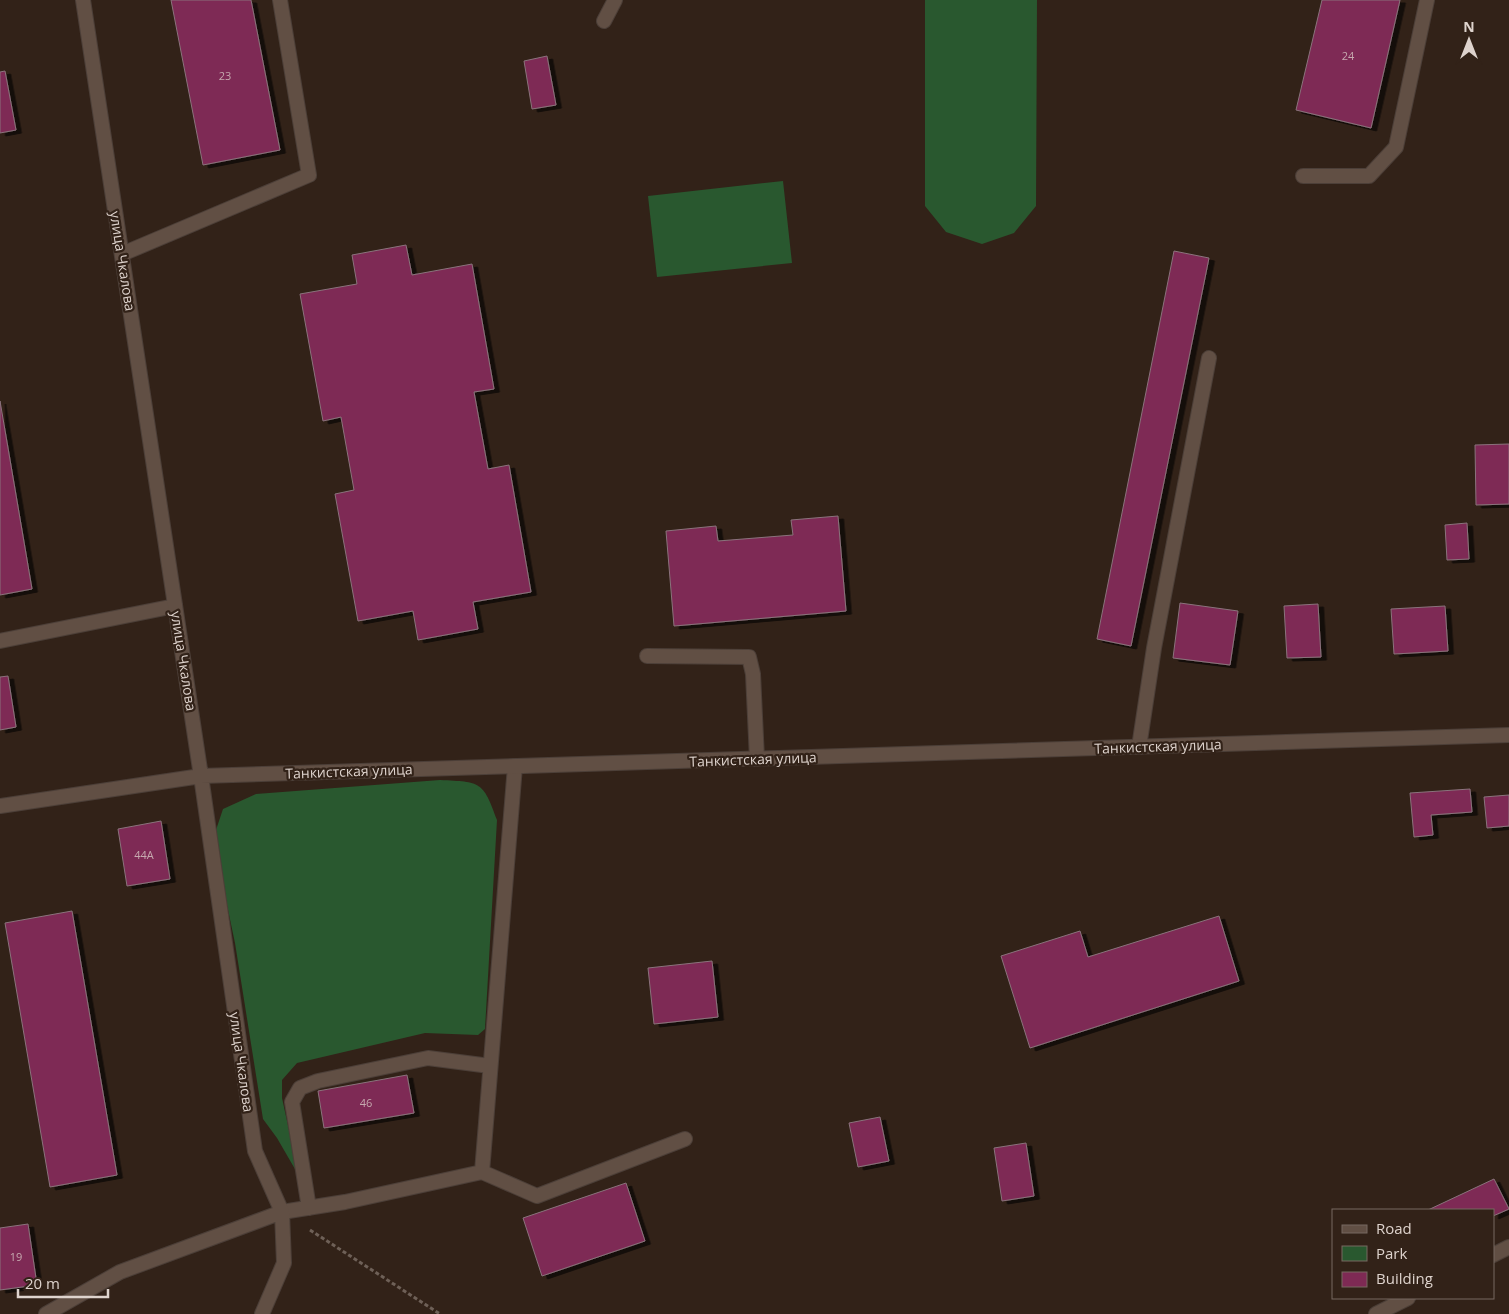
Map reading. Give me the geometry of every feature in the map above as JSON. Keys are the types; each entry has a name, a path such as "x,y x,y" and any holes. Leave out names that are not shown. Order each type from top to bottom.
{"street":[{"name":"улица Чкалова","path":"83,0 201,776 254,1151 282,1212 284,1263 262,1314"},
{"path":"122,254 309,175 280,0"},
{"path":"604,21 615,0"},
{"path":"1303,176 1369,176 1396,147 1427,0"},
{"path":"1138,747 1156,638 1209,358"},
{"path":"0,641 175,606"},
{"path":"647,656 750,658 753,674 757,759"},
{"name":"Танкистская улица","path":"0,806 201,776 1509,735"},
{"path":"482,1172 514,766"},
{"path":"309,1208 292,1102 300,1088 318,1081 428,1058 490,1066"},
{"path":"46,1314 120,1272 282,1212 482,1172 537,1196 685,1139"},
{"path":"1494,1254 1509,1247"},
{"path":"1376,1314 1406,1299"}],"path":[{"path":"282,1212 440,1314"}],"green space":[{"path":"925,0 1037,0 1036,206 1014,233 982,244 946,232 925,206"},
{"path":"783,181 792,263 657,277 648,196"},
{"path":"440,780 472,783 479,786 488,798 497,820 485,1029 478,1035 425,1033 297,1063 282,1080 282,1098 299,1176 277,1138 263,1119 235,943 220,872 216,830 223,809 256,794"}],"building":[{"path":"171,0 251,0 280,150 203,165"},
{"path":"1322,0 1400,0 1371,128 1296,110"},
{"path":"547,56 556,105 532,109 524,61"},
{"path":"5,71 16,130 0,133 0,72"},
{"path":"406,245 412,275 472,264 494,389 474,392 488,469 509,465 531,592 473,602 478,629 418,640 413,611 358,621 335,494 354,490 341,417 323,421 300,294 357,284 352,255"},
{"path":"1174,251 1209,258 1131,646 1097,639"},
{"path":"0,401 32,589 0,595"},
{"path":"1509,444 1509,504 1476,505 1475,445"},
{"path":"838,516 846,611 674,626 666,531 716,526 718,541 793,535 791,520"},
{"path":"1467,523 1469,559 1447,560 1445,525"},
{"path":"1180,603 1238,611 1230,665 1173,658"},
{"path":"1318,604 1321,657 1287,658 1284,606"},
{"path":"1445,606 1448,651 1394,654 1391,609"},
{"path":"8,676 16,727 0,730 0,677"},
{"path":"1470,789 1472,812 1431,815 1433,835 1414,837 1410,793"},
{"path":"1509,795 1509,826 1487,828 1484,797"},
{"path":"161,821 170,879 127,886 118,829"},
{"path":"72,911 117,1175 50,1187 5,923"},
{"path":"1219,916 1239,981 1030,1048 1001,956 1080,931 1088,957"},
{"path":"712,961 718,1017 654,1024 648,968"},
{"path":"407,1075 414,1113 324,1128 318,1091"},
{"path":"880,1117 889,1161 858,1167 849,1123"},
{"path":"1026,1143 1034,1196 1002,1201 994,1148"},
{"path":"1494,1179 1509,1209 1494,1216 1494,1209 1430,1209"},
{"path":"626,1183 645,1241 542,1276 523,1218"},
{"path":"28,1224 37,1285 0,1290 0,1228"}]}
